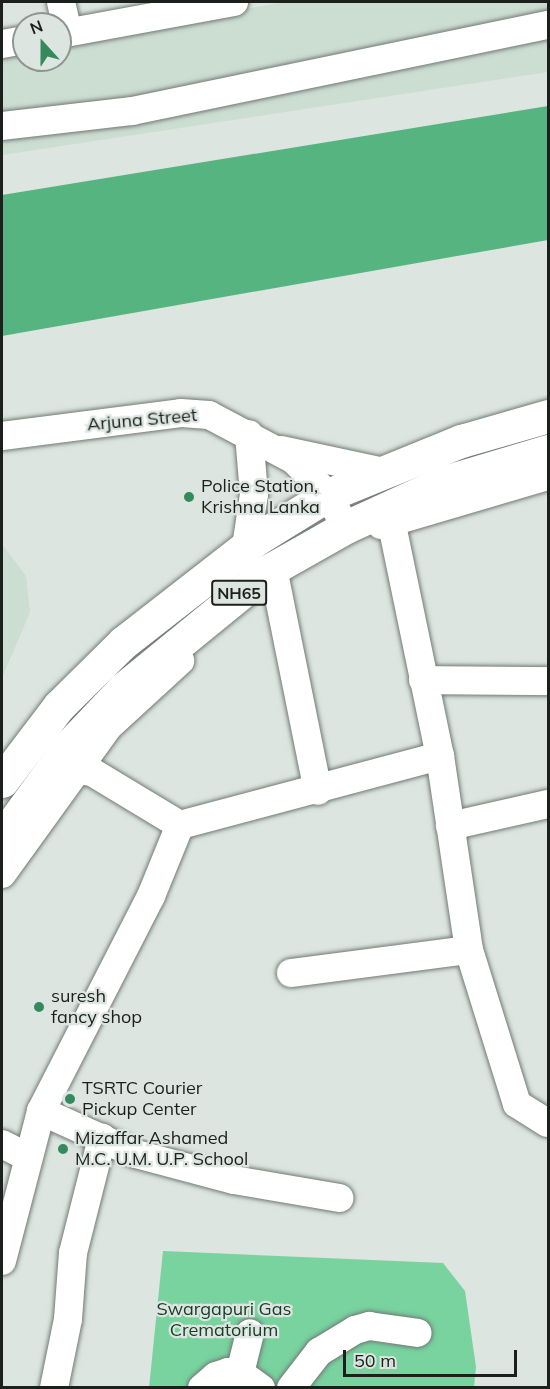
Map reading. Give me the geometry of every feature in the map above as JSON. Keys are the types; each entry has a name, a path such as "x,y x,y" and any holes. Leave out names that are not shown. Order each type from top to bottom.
{"highway":[{"name":"NH65","path":"2,781 59,706 124,642 246,547 328,495 461,441 549,416"},
{"name":"NH65","path":"2,838 68,747 124,688 266,572 346,527 444,482 549,451"}],"street":[{"path":"72,32 224,3"},
{"path":"2,126 132,111 549,25"},
{"name":"Arjuna Street","path":"2,436 181,413 209,415 249,434 294,460 328,495 346,527"},
{"path":"246,547 254,494 249,434"},
{"path":"273,448 384,472"},
{"path":"2,874 108,727 275,578 391,520 549,476"},
{"path":"391,520 440,756 469,950 517,1104 549,1123"},
{"path":"275,578 318,791"},
{"path":"423,680 549,681"},
{"path":"76,770 93,772 180,825 318,791 440,756"},
{"path":"450,826 549,804"},
{"path":"2,1261 14,1150 41,1111 151,896 180,825"},
{"path":"291,973 469,950"},
{"path":"41,1111 136,1154 234,1180 339,1198"},
{"path":"54,1388 68,1318 73,1253 102,1138"},
{"path":"291,1388 319,1352 355,1330 369,1326 418,1333"},
{"path":"202,1388 216,1376 250,1380 250,1333"}],"shaded area":[{"path":"284,2 548,2 548,72 2,155 2,54 12,52 12,72 72,72 72,41"},
{"path":"548,106 548,240 2,336 2,195"},
{"path":"2,544 26,576 30,612 2,678"}],"green space":[{"name":"Swargapuri Gas Crematorium","path":"163,1251 443,1263 465,1291 476,1367 474,1387 149,1388"}],"place":[{"name":"Police Station, Krishna Lanka","path":"189,497"},
{"name":"suresh fancy shop","path":"39,1007"},
{"name":"TSRTC Courier Pickup Center","path":"70,1099"},
{"name":"Mizaffar Ashamed M.C. U.M. U.P. School","path":"63,1149"}]}
